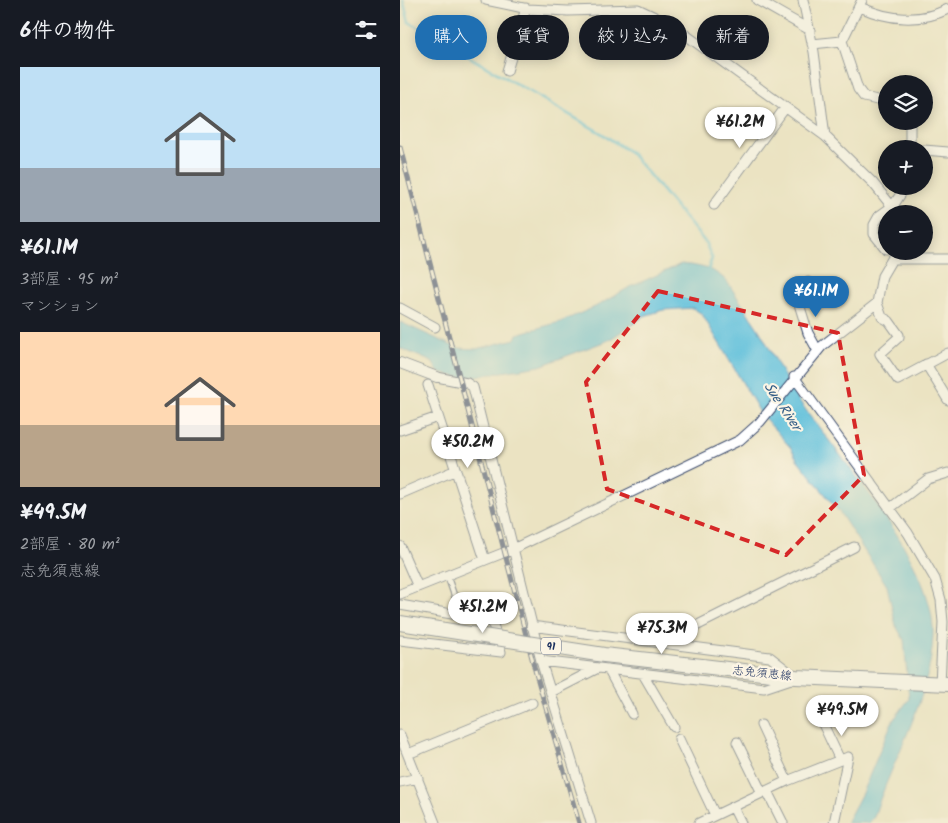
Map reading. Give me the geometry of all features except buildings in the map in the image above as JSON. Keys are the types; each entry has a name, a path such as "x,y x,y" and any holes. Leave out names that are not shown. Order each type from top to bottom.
{"main road":[{"name":"志免須恵線","path":"400,623 604,655 796,677 944,684"}],"street":[{"path":"486,0 526,8 568,11 638,5 672,25 825,136 891,205"},
{"path":"756,0 810,30"},
{"path":"803,0 810,30 825,136"},
{"path":"878,100 864,97 858,89 842,41 861,4 880,16 905,18 926,17 948,9"},
{"path":"507,72 526,8"},
{"path":"812,44 842,41"},
{"path":"714,205 785,108"},
{"path":"933,151 948,152"},
{"path":"878,218 874,224 874,234 878,239"},
{"path":"933,260 948,259"},
{"path":"887,260 877,303 882,316 889,321 899,337 880,354 898,380 948,353"},
{"path":"808,282 795,291 808,332 818,351"},
{"path":"400,594 513,549 740,440 760,422 792,380 818,351 877,303"},
{"path":"400,308 435,327"},
{"path":"400,363 437,377 467,383 473,387 531,626 591,823"},
{"path":"926,364 948,400"},
{"path":"792,380 908,533 935,579 941,600 944,640 944,684"},
{"path":"428,385 485,560"},
{"path":"400,430 438,417"},
{"path":"400,494 456,470"},
{"path":"889,509 928,479 948,473"},
{"path":"400,546 418,587"},
{"path":"662,643 854,547"},
{"path":"400,606 492,621 501,652 400,640"},
{"path":"531,626 770,657 796,677"},
{"path":"541,662 764,688 796,677"},
{"path":"551,692 598,668"},
{"path":"608,670 632,714"},
{"path":"643,674 674,727"},
{"path":"408,754 532,703"},
{"path":"823,724 840,760"},
{"path":"761,725 787,781"},
{"path":"400,735 435,823"},
{"path":"679,739 715,815"},
{"path":"737,742 765,794 784,823"},
{"path":"699,823 765,794 787,781 848,756 834,823"},
{"path":"400,782 418,778"},
{"path":"733,807 741,823"}],"lane":[{"path":"447,575 462,616"}],"highlighted area":[{"path":"658,291 838,333 864,475 786,555 607,489 586,382"}],"water":[{"name":"Sue River","path":"681,264 713,271 728,283 759,330 798,399 882,512 919,576 930,606 933,635 931,659 926,682 910,728 874,817 869,823 846,823 862,793 892,722 909,699 904,640 896,626 887,586 840,513 797,459 791,448 761,414 702,314 693,308 663,310 644,316 609,340 540,366 464,378 439,373 432,362 400,348 400,322 457,348 476,349 515,339 517,334 560,322 595,307 628,288"}],"waterway":[{"path":"403,0 409,22 601,133 631,153 705,242 712,258 707,273"}],"railway":[{"path":"400,147 535,670 579,823"}]}
